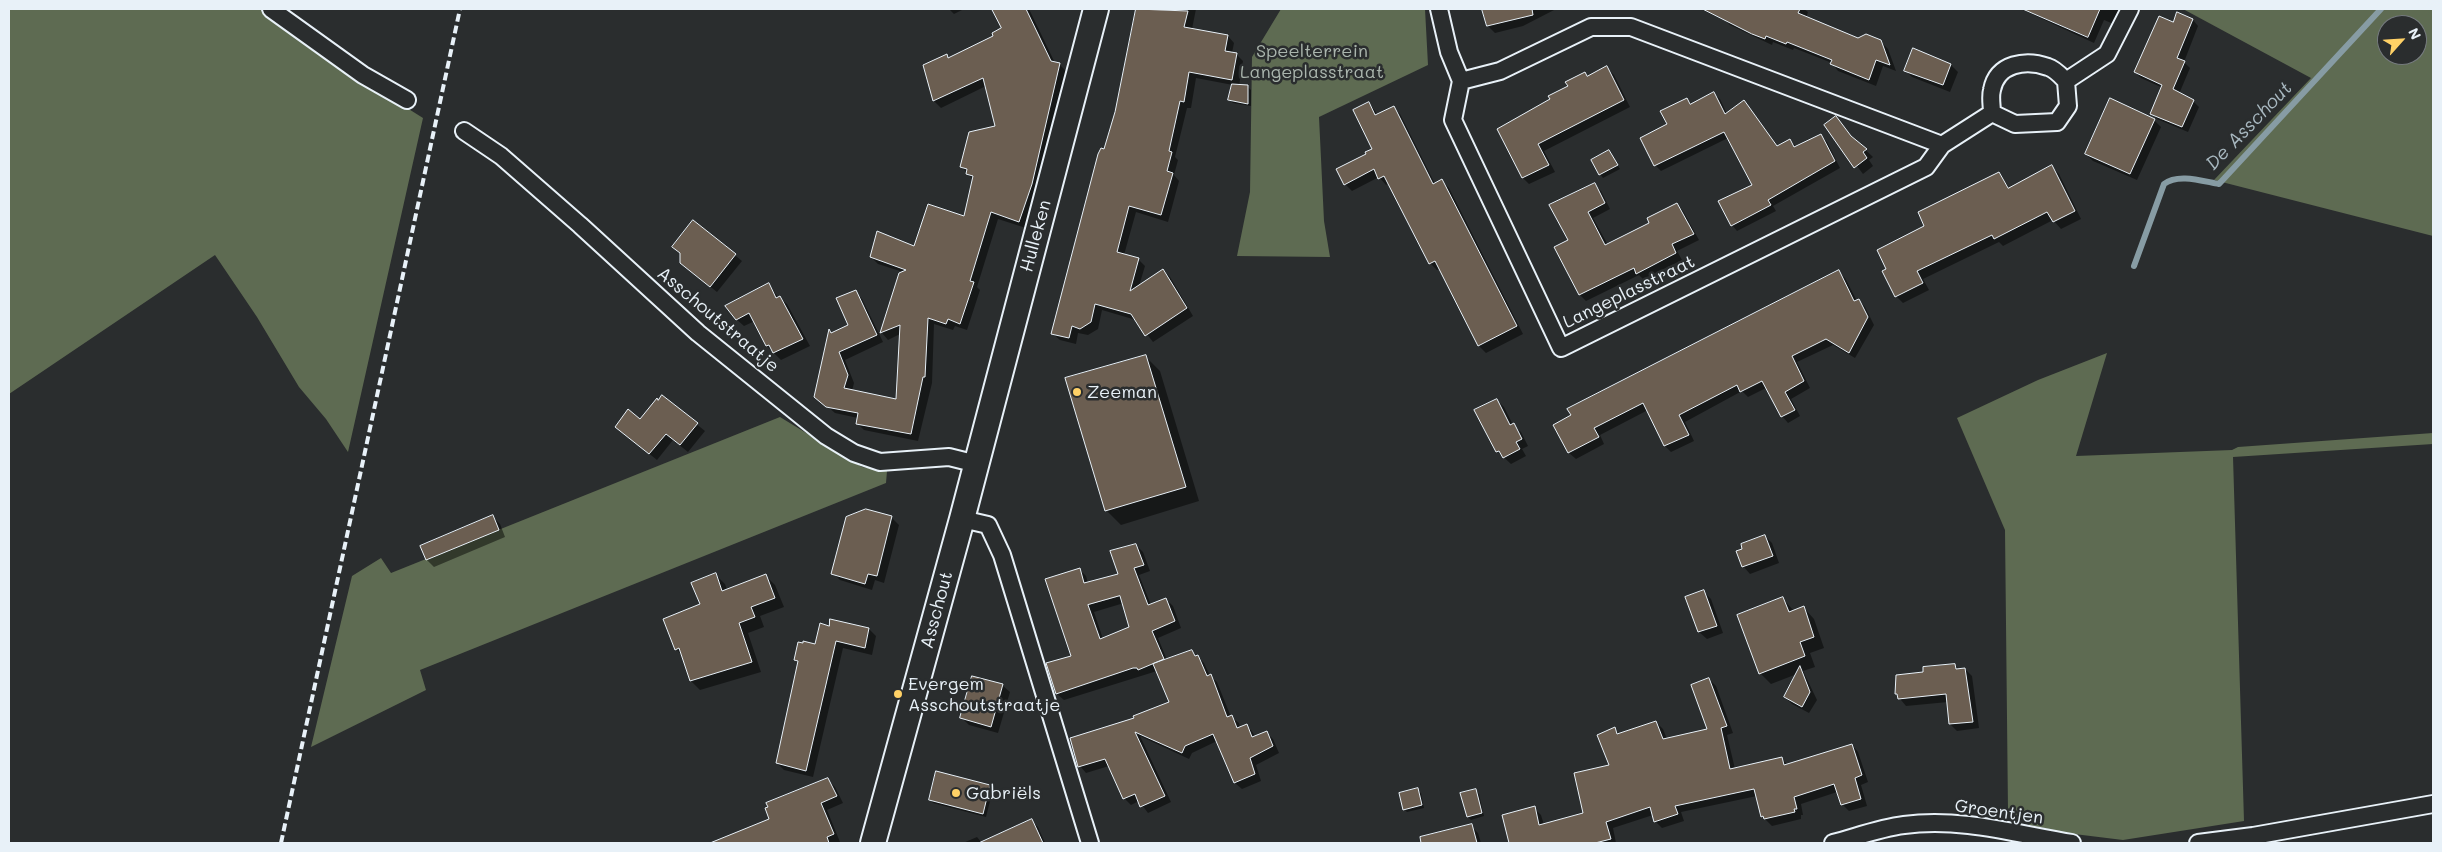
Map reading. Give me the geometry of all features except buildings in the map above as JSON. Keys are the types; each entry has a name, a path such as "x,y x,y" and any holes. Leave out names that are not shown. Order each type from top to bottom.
{"main road":[{"name":"Hulleken","path":"977,464 1096,9"},
{"name":"Asschout","path":"873,843 977,464"}],"street":[{"path":"271,9 363,75 407,100"},
{"path":"1439,9 1449,52 1461,81 1500,71 1591,27 1631,27 1942,145"},
{"path":"2066,81 2107,54 2130,9"},
{"path":"2031,63 2050,67 2066,81 2068,106 2057,122 2015,124 1992,113 1992,89 1999,74 2014,64 2031,63"},
{"name":"Langeplasstraat","path":"1461,81 1453,120 1561,348 1926,167 1942,145 1992,113"},
{"name":"Asschoutstraatje","path":"464,131 501,156 698,333 833,440 854,453 880,462 949,457 977,464"},
{"path":"962,519 988,525 1002,555 1090,843"},
{"path":"2198,843 2253,836 2433,804"},
{"name":"Groentjen","path":"1833,843 1904,825 1939,824 1976,825 2072,843"}],"green space":[{"path":"9,9 261,9 320,52 423,118 348,452 326,419 299,387 257,317 215,255 9,394"},
{"name":"Speelterrein Langeplasstraat","path":"1281,9 1425,9 1428,65 1319,117 1324,221 1330,257 1237,256 1250,192 1252,57"},
{"path":"2183,9 2433,9 2433,236 2214,180 2311,78"},
{"path":"2107,353 2076,456 2232,450 2238,447 2433,433 2433,444 2233,457 2244,821 2123,840 2066,833 2030,825 2008,812 2005,530 1957,418 2038,380"},
{"path":"780,417 862,467 887,471 886,483 420,670 426,690 311,747 352,576 381,558 391,573"}],"waterway":[{"name":"De Asschout","path":"2134,266 2164,184 2183,178 2219,184 2381,9"}],"railway":[{"path":"281,843 460,9"}],"place":[{"name":"Zeeman","path":"1077,392"},
{"name":"Evergem Asschoutstraatje","path":"898,694"},
{"name":"Gabriëls","path":"956,793"}]}
